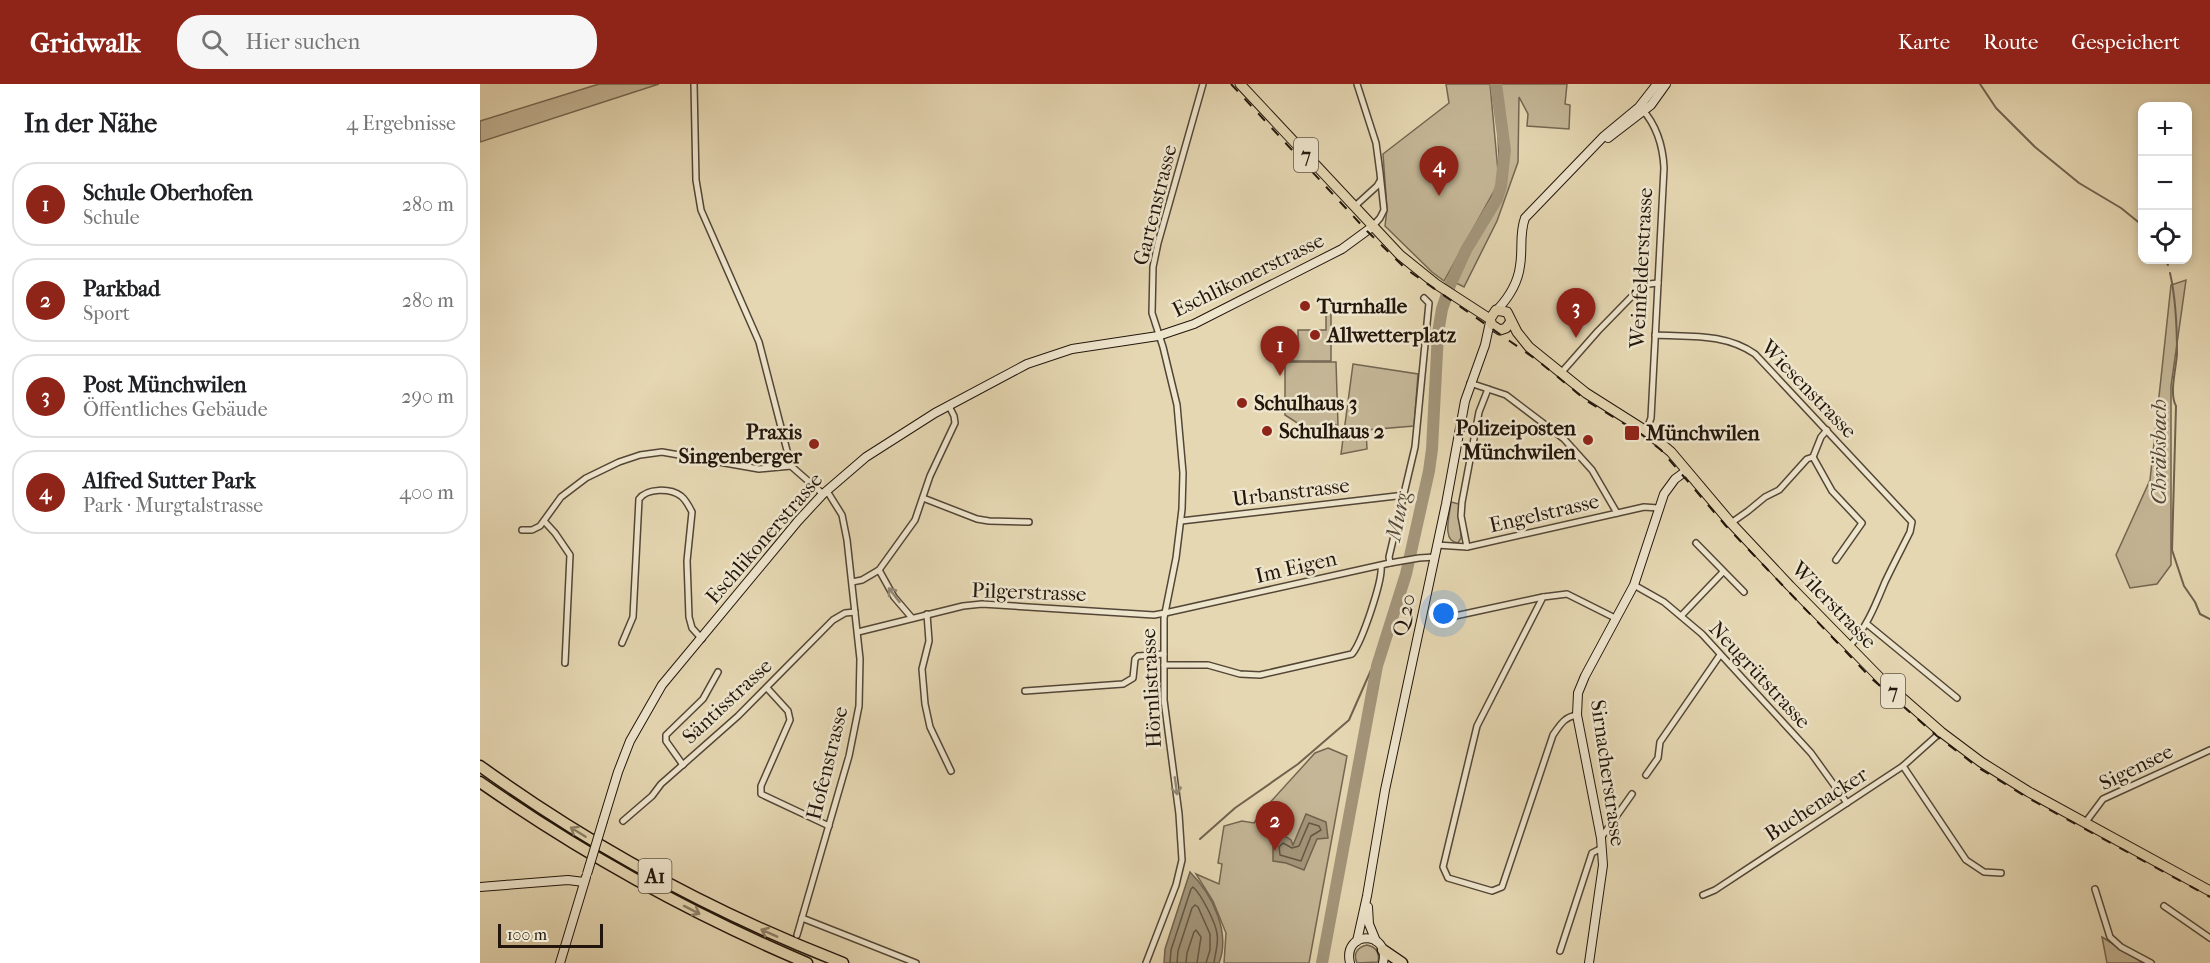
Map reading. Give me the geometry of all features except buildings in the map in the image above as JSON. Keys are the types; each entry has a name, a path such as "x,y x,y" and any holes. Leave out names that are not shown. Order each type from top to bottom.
{"highway":[{"name":"A1","path":"480,766 580,833 668,883 748,923 843,963"},
{"name":"A1","path":"480,782 541,824 636,881 704,916 807,963"},
{"path":"1383,950 1402,963"}],"main road":[{"name":"7","path":"1240,84 1400,255 1456,297 1493,315"},
{"path":"1642,109 1657,84"},
{"path":"1493,315 1510,293 1520,266 1521,232 1525,218 1597,144 1606,140 1642,109 1666,84"},
{"name":"Eschlikonerstrasse","path":"560,963 618,771 639,724 662,686 825,493 866,457 898,435 1004,374 1047,356 1071,349 1158,336 1194,324 1342,249 1372,227"},
{"path":"1502,330 1510,318 1510,293"},
{"path":"1493,315 1504,310 1510,318"},
{"name":"Wilerstrasse","path":"1493,315 1494,328 1524,342 1586,393 1646,431 1671,452 1731,523 1849,647 1885,683 1941,732 1981,762 2029,792 2210,891"},
{"name":"Q 20","path":"1350,963 1349,951 1356,941 1367,896 1385,790 1435,557 1457,438 1470,383 1485,345 1493,315"},
{"name":"Wilerstrasse","path":"1510,318 1524,342"},
{"name":"Q 20","path":"1485,345 1502,330"},
{"name":"Sirnacherstrasse","path":"1589,963 1602,882 1602,848 1577,715 1577,704 1581,685 1634,585 1658,507 1667,490 1686,471"},
{"path":"480,887 585,878"},
{"name":"Q 20","path":"1367,896 1369,924 1376,941 1383,950"},
{"path":"1356,941 1366,938 1376,941"},
{"path":"1383,950 1383,963"}],"street":[{"path":"522,530 532,530 544,522 561,497 578,484 604,468 640,455 662,452 759,469 791,466 759,342 701,210 696,180 694,84"},
{"name":"Gartenstrasse","path":"1158,336 1152,313 1156,252 1203,84"},
{"path":"1357,84 1376,143 1381,179 1384,210 1372,227"},
{"name":"Weinfelderstrasse","path":"1642,109 1658,134 1663,156 1651,418 1646,431"},
{"path":"1354,207 1377,186 1381,179"},
{"path":"1561,373 1639,290 1649,284 1658,284"},
{"path":"1390,563 1389,557 1415,447 1429,303 1424,298"},
{"name":"Wiesenstrasse","path":"1655,335 1718,338 1743,346 1770,369 1912,522 1910,532 1868,624"},
{"name":"Hörnlistrasse","path":"1146,963 1168,909 1182,860 1179,814 1165,713 1164,618 1181,521 1183,482 1180,422 1172,382 1158,336"},
{"path":"1470,383 1512,399 1564,439 1593,470 1617,513"},
{"path":"1467,548 1461,516 1462,502 1479,412 1488,389"},
{"path":"852,582 862,580 879,570 915,520 930,476 955,423 949,406"},
{"path":"1731,523 1765,496 1779,490 1807,459 1813,457 1821,437 1827,430"},
{"path":"1813,457 1824,474 1826,483 1862,523 1836,560"},
{"name":"Hofenstrasse","path":"791,466 825,493 842,515 858,632 861,684 849,756 797,935"},
{"path":"622,643 633,617 639,499 647,492 655,491 669,491 680,495 692,512 687,561 689,617 692,628 702,639"},
{"name":"Urbanstrasse","path":"1181,521 1405,495"},
{"path":"923,498 977,519 1029,522"},
{"name":"Engelstrasse","path":"1437,545 1467,548 1648,506 1658,507"},
{"path":"544,522 555,533 570,555 565,663"},
{"path":"1696,543 1744,592"},
{"name":"Im Eigen","path":"1166,613 1390,563 1435,557"},
{"path":"1164,665 1208,665 1240,674 1260,675 1352,654 1360,641 1381,575 1381,566"},
{"path":"879,570 894,597 912,618"},
{"path":"1682,616 1723,572"},
{"name":"Neugrütstrasse","path":"1634,585 1664,602 1682,616 1811,753 1847,803"},
{"path":"1455,616 1567,594 1615,618"},
{"path":"1543,597 1477,726 1443,867 1448,878 1492,891 1502,887 1553,735 1562,721 1577,715"},
{"name":"Pilgerstrasse","path":"858,632 927,614 982,604 1154,615 1166,613"},
{"name":"Säntisstrasse","path":"623,820 652,796 662,784 767,688 833,620 844,613 855,612"},
{"path":"927,614 929,642 922,669 925,704 930,727 951,771"},
{"path":"1849,647 1868,624 1957,698"},
{"path":"1025,691 1123,684 1133,678 1135,659 1138,656 1164,654"},
{"path":"1646,775 1658,758 1660,742 1720,656"},
{"path":"683,765 666,741 666,735 703,699 718,672"},
{"path":"767,688 788,711 790,720 761,786 761,794 829,826"},
{"name":"Buchenacker","path":"1703,895 1715,890 1903,766 1941,732"},
{"name":"Sigensee","path":"2085,823 2103,799 2210,750"},
{"path":"1903,766 1966,860 1984,872 2001,873"},
{"path":"1601,838 1632,794"},
{"path":"1560,951 1592,853 1602,848"},
{"path":"2096,889 2110,937 2121,947 2151,963"},
{"path":"2164,906 2210,938"},
{"path":"802,918 916,963"}],"shaded area":[{"path":"599,84 659,84 480,142 480,121"},
{"path":"1446,84 1490,84 1499,182 1444,281 1385,226 1387,209 1383,154 1449,103"},
{"path":"1491,84 1567,84 1565,104 1570,105 1569,129 1527,126 1528,114 1519,97 1518,162 1497,221 1464,287 1448,279 1500,182 1497,114"},
{"path":"2186,280 2171,386 2171,565 2157,584 2130,588 2116,555 2150,480 2171,285"},
{"name":"Allwetterplatz","path":"1326,314 1331,314 1331,361 1290,361 1290,340 1298,340 1298,330 1326,330"},
{"path":"1285,362 1336,362 1338,425 1305,428 1285,415"},
{"path":"1353,364 1418,374 1414,426 1366,430 1367,449 1341,454"},
{"path":"1451,502 1459,504 1461,538 1458,543 1450,538 1448,533"},
{"path":"1328,748 1347,756 1309,963 1224,963 1226,933 1213,901 1196,874 1219,884 1222,864 1218,863 1224,826 1242,821 1254,823 1315,753"},
{"path":"2102,937 2143,963 2107,963"},
{"path":"1367,945 1377,951 1378,962 1357,963 1355,957 1357,951"}],"water":[{"path":"1306,814 1326,822 1328,838 1317,839 1304,870 1273,861 1273,842 1285,836 1291,840 1293,845"},
{"path":"1190,872 1206,891 1221,926 1223,939 1219,963 1164,963 1165,949"}],"waterway":[{"name":"Murg","path":"1322,963 1377,666 1406,574 1429,471 1438,333 1442,309 1466,250 1497,199 1501,186 1505,150 1496,84"},
{"name":"Chräbsbach","path":"1980,84 1996,108 2035,147 2079,183 2121,208 2138,222"},
{"name":"Chräbsbach","path":"2170,273 2175,303 2177,344 2173,388 2176,406 2172,550 2184,586 2200,614 2210,619"},
{"path":"1200,839 1235,808 1298,764 1349,720 1371,670 1377,668"}],"tunnel":[{"path":"790,963 795,943"}],"railway":[{"path":"1231,84 1367,231 1406,269 1537,360 1587,401 1641,434 1661,450 1726,526 1871,678 1937,736 1979,768 2028,798 2210,897"}],"place":[{"name":"Alfred Sutter Park","path":"1439,196"},
{"name":"Turnhalle","path":"1305,306"},
{"name":"Allwetterplatz","path":"1315,335"},
{"name":"Post Münchwilen","path":"1576,338"},
{"name":"Schule Oberhofen","path":"1280,376"},
{"name":"Schulhaus 3","path":"1242,403"},
{"name":"Schulhaus 2","path":"1267,431"},
{"name":"Münchwilen","path":"1632,433"},
{"name":"Polizeiposten Münchwilen","path":"1588,440"},
{"name":"Praxis Singenberger","path":"814,444"},
{"name":"Parkbad","path":"1275,851"}]}
